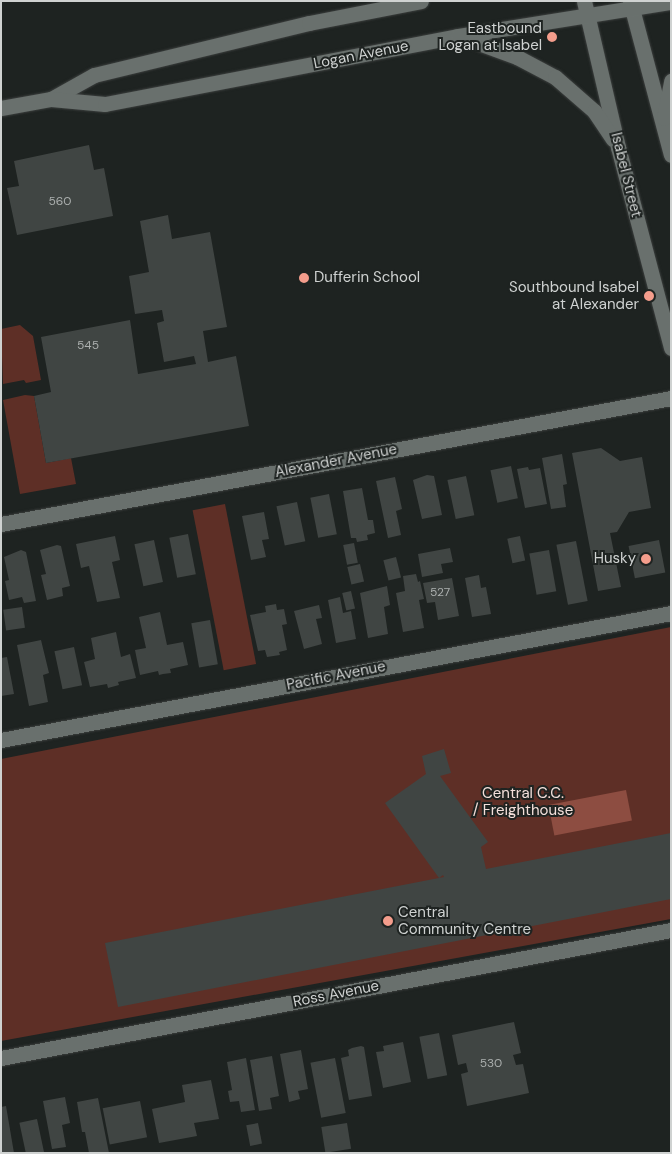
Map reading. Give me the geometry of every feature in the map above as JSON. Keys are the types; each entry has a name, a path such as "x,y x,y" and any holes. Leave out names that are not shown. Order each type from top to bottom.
{"street":[{"name":"Logan Avenue","path":"51,99 94,75 309,23 421,1"},
{"name":"Logan Avenue","path":"1,108 51,99 105,104 458,36 585,9 671,2"},
{"path":"631,5 671,155"},
{"name":"Isabel Street","path":"585,9 618,147 671,348"},
{"path":"458,36 517,57 555,77 594,111 618,147"},
{"path":"663,125 671,80"},
{"name":"Alexander Avenue","path":"1,524 671,398"},
{"name":"Pacific Avenue","path":"1,740 671,613"},
{"name":"Ross Avenue","path":"1,1058 671,930"}],"green space":[{"path":"20,325 33,336 41,380 26,383 24,380 3,384 1,329"},
{"path":"25,395 34,396 46,463 71,458 76,484 20,494 3,400"},
{"path":"225,504 256,664 224,670 193,510"},
{"name":"Central C.C. / Freighthouse","path":"671,627 671,919 1,1041 1,759"}],"shaded area":[{"path":"626,790 632,820 554,836 548,805"}],"building":[{"path":"89,145 94,170 104,168 113,216 17,235 7,188 19,186 14,161"},
{"path":"168,215 172,239 210,232 227,327 203,331 208,362 236,356 249,426 46,463 34,396 51,392 41,337 130,320 138,374 196,364 194,356 164,362 157,323 164,321 162,310 135,314 129,276 149,272 140,221"},
{"path":"601,448 620,461 642,457 651,508 629,512 617,532 610,533 621,587 598,591 572,453"},
{"path":"562,454 567,484 563,485 566,507 551,509 542,458"},
{"path":"511,466 518,498 497,503 490,470"},
{"path":"528,467 529,470 540,468 547,504 525,508 517,469"},
{"path":"427,475 434,476 442,515 422,519 413,480"},
{"path":"466,476 474,515 456,519 447,480"},
{"path":"395,477 402,509 396,511 401,535 388,538 376,481"},
{"path":"362,488 368,520 373,520 375,533 367,535 368,540 357,542 356,538 351,538 343,491"},
{"path":"329,494 337,534 318,538 310,498"},
{"path":"297,502 305,541 285,545 276,506"},
{"path":"264,512 269,539 262,540 266,557 251,560 242,516"},
{"path":"188,534 196,574 177,578 169,538"},
{"path":"115,536 120,560 112,562 120,598 97,602 89,566 81,568 76,544"},
{"path":"520,536 525,560 512,563 507,539"},
{"path":"154,540 163,582 143,586 134,544"},
{"name":"Husky","path":"659,540 665,572 635,578 629,546"},
{"path":"576,541 588,601 568,605 556,545"},
{"path":"354,543 358,563 347,565 343,545"},
{"path":"57,545 61,546 70,586 62,588 63,596 47,600 41,575 46,574 40,550"},
{"path":"450,548 453,562 441,564 443,573 422,577 418,554"},
{"path":"21,550 26,552 36,601 24,603 22,597 9,600 5,581 9,580 4,557"},
{"path":"549,550 556,591 537,595 529,553"},
{"path":"396,557 401,577 388,581 383,560"},
{"path":"360,564 364,582 351,584 347,567"},
{"path":"416,574 418,582 420,581 424,599 419,600 424,628 403,632 396,593 405,591 403,576"},
{"path":"479,575 481,588 486,587 491,614 472,617 465,578"},
{"path":"452,578 459,616 438,620 435,602 427,603 423,583"},
{"path":"387,586 390,605 384,607 388,634 368,638 360,593"},
{"path":"351,591 355,609 346,611 342,593"},
{"path":"340,597 343,613 351,611 356,639 336,643 328,600"},
{"path":"276,604 277,610 284,609 287,624 282,625 287,650 279,652 280,655 267,657 265,650 258,651 250,615 266,612 265,606"},
{"path":"319,605 322,618 316,619 322,644 304,649 294,611"},
{"path":"22,607 25,628 6,630 3,610"},
{"path":"160,612 167,645 183,642 188,665 170,669 171,673 159,675 158,671 140,675 135,650 146,648 139,617"},
{"path":"210,620 218,664 199,668 191,623"},
{"path":"116,632 121,657 130,654 136,678 118,682 119,685 108,688 107,684 90,687 84,662 95,659 91,638"},
{"path":"41,640 49,673 43,675 48,702 29,706 17,645"},
{"path":"74,647 82,685 63,689 54,651"},
{"path":"7,657 14,694 1,696 1,658"},
{"name":"Central Community Centre","path":"444,749 451,773 440,776 488,842 481,847 486,869 671,833 671,899 118,1007 105,943 439,878 385,803 426,774 422,756"},
{"path":"514,1022 521,1053 513,1055 516,1065 523,1064 529,1093 467,1106 461,1074 468,1072 466,1063 458,1065 452,1035"},
{"path":"439,1033 447,1075 428,1079 419,1037"},
{"path":"403,1042 411,1082 383,1088 376,1052 384,1051 383,1046"},
{"path":"361,1046 364,1047 372,1096 349,1100 341,1058 349,1056 348,1050"},
{"path":"301,1050 308,1089 298,1091 300,1099 289,1102 280,1054"},
{"path":"272,1056 279,1096 270,1098 272,1109 259,1111 250,1060"},
{"path":"246,1058 255,1110 241,1112 239,1101 230,1102 228,1091 232,1090 227,1062"},
{"path":"335,1058 346,1113 321,1118 310,1063"},
{"path":"211,1080 219,1119 194,1123 197,1136 159,1143 152,1109 185,1102 182,1085"},
{"path":"65,1097 70,1123 62,1125 66,1147 52,1149 43,1101"},
{"path":"98,1098 109,1153 89,1153 85,1132 82,1132 77,1102"},
{"path":"140,1101 147,1137 110,1145 103,1108"},
{"path":"6,1106 14,1153 1,1153 1,1107"},
{"path":"37,1119 44,1153 26,1153 19,1123"},
{"path":"258,1123 262,1144 250,1146 246,1125"},
{"path":"347,1123 351,1149 325,1153 321,1127"}],"place":[{"name":"Eastbound Logan at Isabel","path":"552,37"},
{"name":"Dufferin School","path":"304,278"},
{"name":"Southbound Isabel at Alexander","path":"649,296"},
{"name":"Husky","path":"646,559"},
{"name":"Central Community Centre","path":"388,921"}]}
